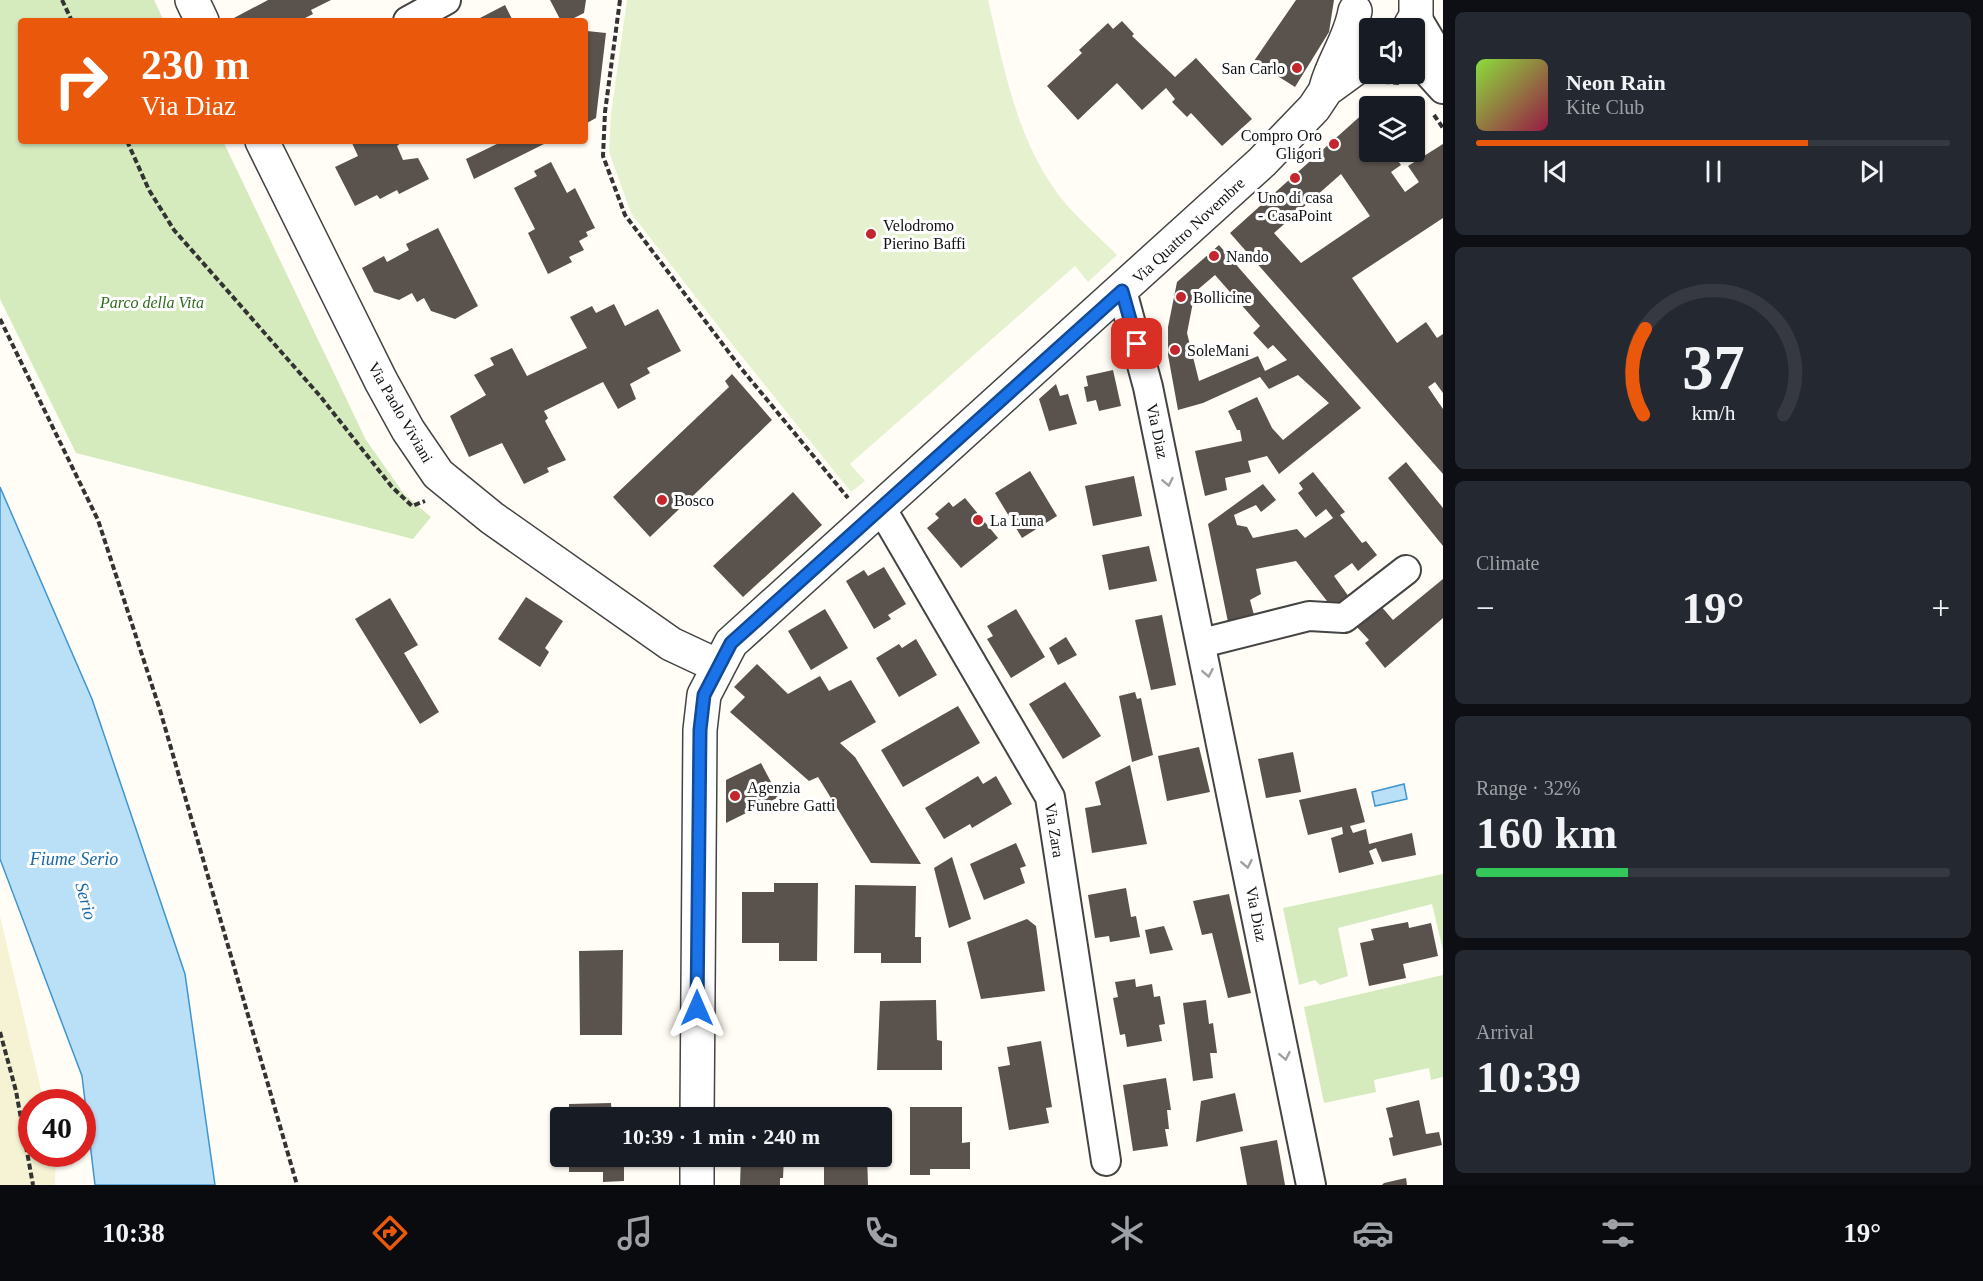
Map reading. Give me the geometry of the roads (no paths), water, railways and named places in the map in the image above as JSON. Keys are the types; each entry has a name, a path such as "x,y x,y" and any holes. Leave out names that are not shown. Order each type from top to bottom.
{"street":[{"path":"192,0 201,18"},
{"path":"413,18 446,0"},
{"name":"Via Quattro Novembre","path":"1326,90 1329,75 1349,38 1359,9"},
{"path":"1413,15 1443,62"},
{"name":"Via Quattro Novembre","path":"697,1107 700,730 704,695 731,643 1122,291 1262,162 1314,108 1326,90 1359,66"},
{"path":"1425,69 1443,89"},
{"name":"Via Paolo Viviani","path":"264,144 408,430 438,474 501,524 671,644 718,666"},
{"name":"Via Diaz","path":"1122,291 1145,371 1311,1185"},
{"name":"Via Zara","path":"873,513 1050,797 1106,1161"},
{"path":"1202,643 1309,616 1344,618 1406,570"},
{"path":"697,1167 697,1185"}],"water":[{"name":"Fiume Serio","path":"0,487 92,699 185,974 215,1185 95,1185 93,1167 96,1167 96,1089 84,1089 82,1076 0,859"},
{"path":"1404,784 1407,799 1375,806 1372,792"}],"place":[{"name":"San Carlo","path":"1297,68"},
{"name":"Compro Oro Gligori","path":"1334,144"},
{"name":"Uno di casa - CasaPoint","path":"1295,178"},
{"name":"Velodromo Pierino Baffi","path":"871,234"},
{"name":"Nando","path":"1214,256"},
{"name":"Bollicine","path":"1181,297"},
{"name":"SoleMani","path":"1175,350"},
{"name":"Bosco","path":"662,500"},
{"name":"La Luna","path":"978,520"},
{"name":"Agenzia Funebre Gatti","path":"735,796"}],"park label":[{"name":"Parco della Vita","path":"152,302"}],"water label":[{"name":"Serio","path":"86,901"}]}
